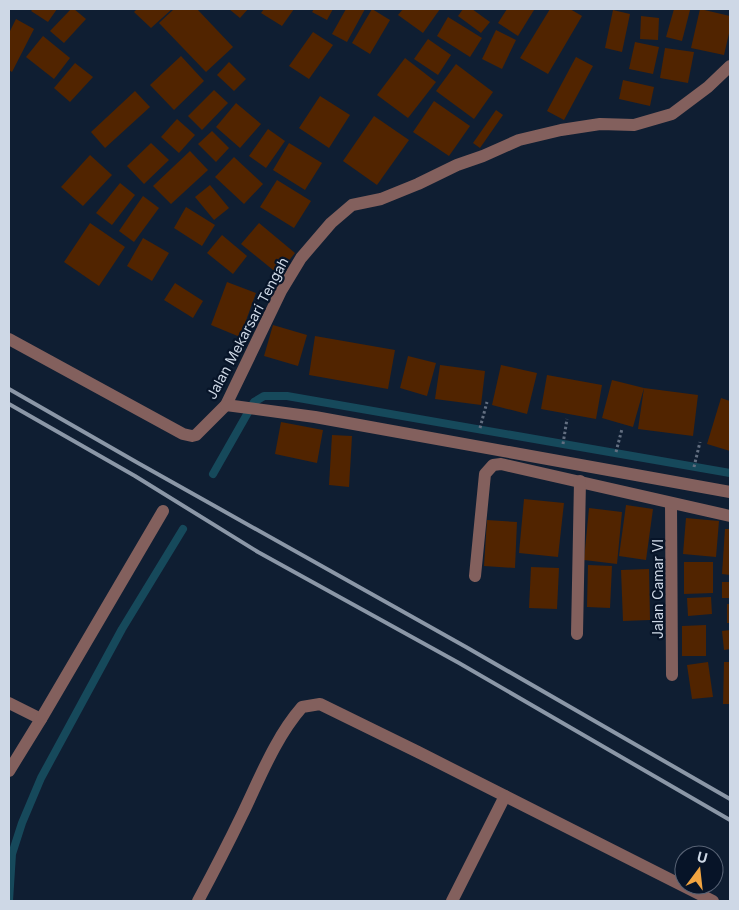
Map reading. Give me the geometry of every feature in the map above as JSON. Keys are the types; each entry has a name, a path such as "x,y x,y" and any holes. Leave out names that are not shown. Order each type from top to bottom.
{"street":[{"name":"Jalan Mekarsari Tengah","path":"9,339 183,434 196,435 232,406 280,291 300,258 331,223 352,205 380,199 519,140 561,130 600,124 634,125 672,114 708,87 730,66"},
{"path":"232,406 316,418 730,492"},
{"path":"475,576 485,474 492,465 501,464 730,516"},
{"path":"577,634 580,481"},
{"name":"Jalan Camar VI","path":"671,503 672,675"},
{"path":"9,771 42,719 162,512"},
{"path":"9,703 42,719"},
{"path":"198,901 242,816 263,770 290,721 302,707 320,704 713,901"},
{"path":"452,901 505,796"}],"path":[{"path":"478,437 487,402"},
{"path":"561,450 567,419"},
{"path":"614,460 622,429"},
{"path":"693,475 700,442"}],"building":[{"path":"33,9 57,9 48,22 31,11"},
{"path":"71,9 74,9 86,19 64,43 50,31"},
{"path":"137,9 172,9 151,28 134,12"},
{"path":"174,9 197,9 233,47 206,72 159,23"},
{"path":"229,9 248,9 240,18"},
{"path":"264,9 294,9 282,26 261,13"},
{"path":"314,9 333,9 327,20 312,12"},
{"path":"346,9 365,9 347,42 332,34"},
{"path":"372,9 390,20 370,54 352,43"},
{"path":"403,9 440,9 423,33 398,15"},
{"path":"463,9 472,9 490,22 481,33 458,16"},
{"path":"507,9 534,10 518,36 498,23"},
{"path":"550,9 570,9 582,16 548,74 520,58"},
{"path":"674,9 690,10 682,41 666,37"},
{"path":"700,9 730,16 730,29 724,55 691,48"},
{"path":"613,10 630,14 622,52 605,48"},
{"path":"641,16 659,18 658,40 640,39"},
{"path":"448,17 482,38 470,57 437,36"},
{"path":"16,19 34,29 12,72 9,70 9,33"},
{"path":"496,30 516,40 502,69 482,59"},
{"path":"313,32 333,45 309,79 289,66"},
{"path":"43,36 70,58 54,79 26,57"},
{"path":"428,39 451,55 438,75 414,59"},
{"path":"635,42 659,47 653,74 629,69"},
{"path":"665,48 694,52 688,83 660,78"},
{"path":"181,56 204,81 174,110 150,85"},
{"path":"576,57 593,66 564,120 547,111"},
{"path":"405,58 436,82 408,118 377,95"},
{"path":"229,62 246,79 234,91 217,75"},
{"path":"75,63 93,77 70,102 54,88"},
{"path":"456,64 493,92 474,119 436,91"},
{"path":"623,80 654,87 650,106 619,99"},
{"path":"214,90 228,103 202,130 188,116"},
{"path":"135,91 150,107 105,148 91,132"},
{"path":"320,96 350,115 329,148 299,128"},
{"path":"434,101 470,126 449,156 413,132"},
{"path":"236,103 261,124 240,148 216,127"},
{"path":"496,110 503,115 480,148 473,143"},
{"path":"374,116 409,140 377,185 343,161"},
{"path":"177,119 195,135 179,153 161,137"},
{"path":"268,129 285,141 266,168 249,156"},
{"path":"212,131 229,148 216,162 198,144"},
{"path":"151,143 169,160 144,184 127,166"},
{"path":"289,143 322,163 305,190 273,170"},
{"path":"190,151 208,170 171,204 153,186"},
{"path":"90,155 112,175 83,206 61,187"},
{"path":"234,157 263,184 244,204 215,177"},
{"path":"277,180 311,201 294,228 260,207"},
{"path":"120,183 135,195 112,225 96,213"},
{"path":"210,185 229,208 214,220 195,197"},
{"path":"143,196 159,208 134,242 119,231"},
{"path":"186,207 215,225 202,246 174,228"},
{"path":"90,223 125,247 99,286 64,262"},
{"path":"259,223 295,253 278,274 241,244"},
{"path":"222,235 247,256 233,274 207,253"},
{"path":"143,238 169,253 152,281 127,266"},
{"path":"227,282 256,293 240,337 211,325"},
{"path":"175,283 203,301 193,318 164,300"},
{"path":"273,325 307,335 298,366 264,356"},
{"path":"315,336 395,350 388,389 309,375"},
{"path":"408,356 436,363 427,396 400,388"},
{"path":"440,365 485,371 481,405 435,399"},
{"path":"501,365 537,373 527,414 492,405"},
{"path":"547,375 602,385 596,419 541,409"},
{"path":"612,380 644,388 633,427 602,418"},
{"path":"644,388 698,395 693,436 638,429"},
{"path":"721,398 730,401 730,451 707,444"},
{"path":"281,422 323,430 317,463 275,454"},
{"path":"332,435 352,436 349,487 329,485"},
{"path":"524,499 564,503 558,557 519,553"},
{"path":"626,505 653,509 646,560 619,556"},
{"path":"589,508 622,512 617,564 584,560"},
{"path":"686,518 719,521 716,557 683,554"},
{"path":"487,520 517,522 515,568 484,566"},
{"path":"725,529 730,529 730,575 722,574"},
{"path":"684,562 713,562 713,593 684,594"},
{"path":"588,565 612,566 610,608 587,607"},
{"path":"531,567 559,568 557,609 529,608"},
{"path":"649,569 650,620 623,621 621,570"},
{"path":"722,582 730,582 730,598 722,598"},
{"path":"711,597 712,614 688,616 687,598"},
{"path":"727,604 730,604 730,623 727,623"},
{"path":"706,625 706,656 682,656 682,626"},
{"path":"730,630 730,649 724,650 722,631"},
{"path":"708,662 713,697 692,699 687,665"},
{"path":"724,662 730,662 730,704 723,704"}],"waterway":[{"path":"213,474 254,402 264,396 287,396 730,473"},
{"path":"9,901 12,854 22,823 41,778 122,629 183,529"}],"railway":[{"path":"9,389 466,647 730,799"},
{"path":"9,404 135,476 258,552 459,663 730,820"}]}
